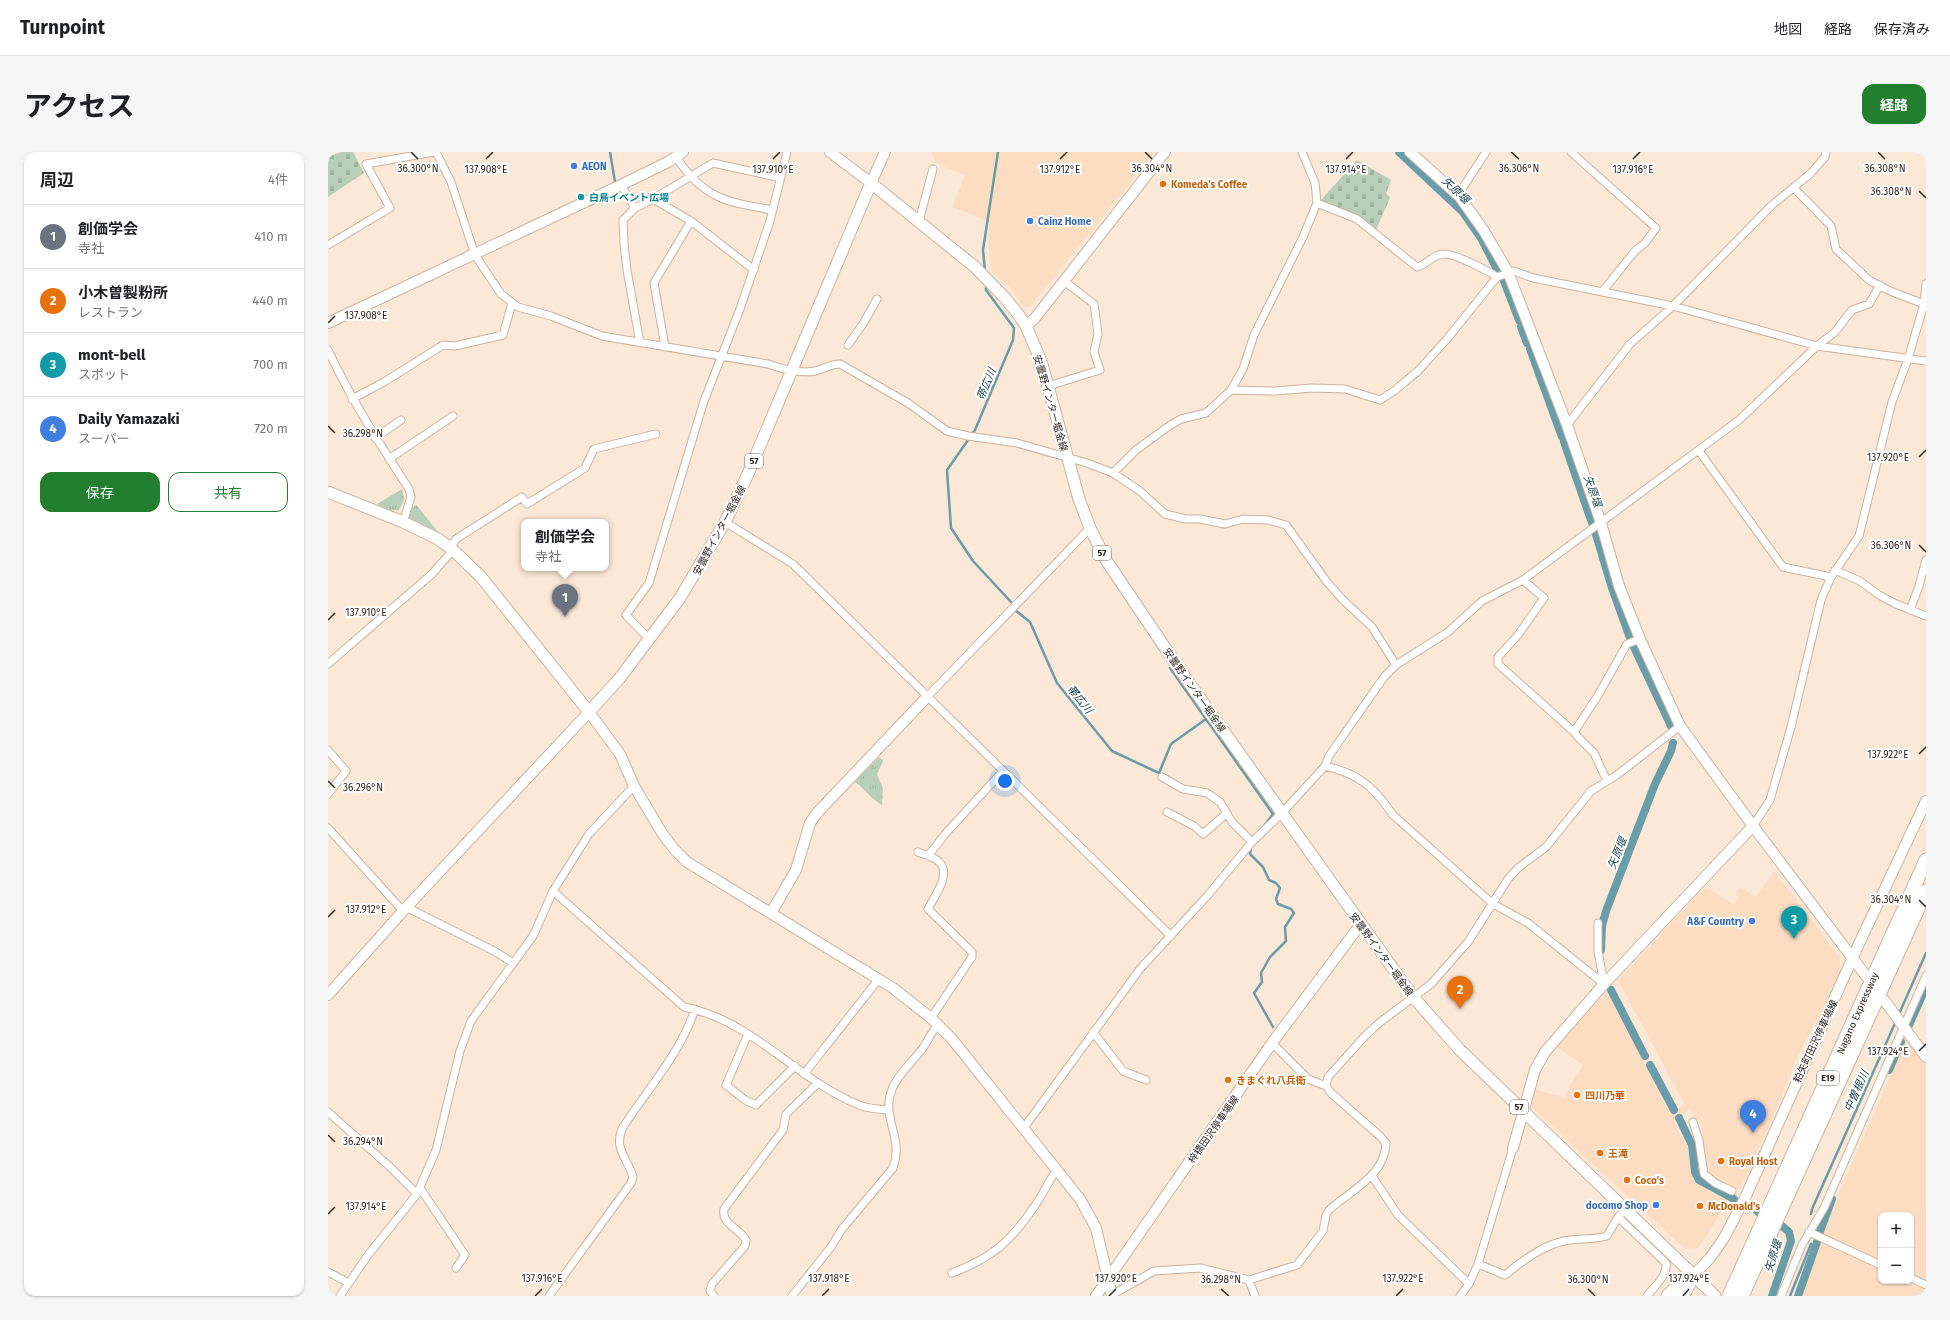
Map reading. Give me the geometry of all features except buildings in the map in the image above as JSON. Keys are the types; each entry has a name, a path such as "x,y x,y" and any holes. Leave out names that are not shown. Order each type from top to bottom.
{"highway":[{"name":"Nagano Expressway","path":"1733,1296 1926,860"},
{"name":"Nagano Expressway","path":"1733,1296 1764,1246 1926,891"},
{"path":"1748,1296 1764,1246"},
{"path":"1668,1296 1682,1282 1694,1275"},
{"path":"1682,1296 1694,1275"}],"main road":[{"name":"安曇野インター堀金線","path":"589,712 619,679 650,640 680,598 725,522 748,474 871,183 919,221 990,282 1005,298 1026,326 1041,361 1067,458 1090,528 1118,580 1360,925 1414,998 1460,1050 1523,1110 1622,1213 1694,1275 1715,1296"},
{"path":"328,492 402,522 438,539 451,549 481,577 589,712"}],"street":[{"path":"328,245 390,208 366,164 435,152 451,182 476,255 502,294 518,307 551,316 602,336 768,364 786,370 816,371 832,364 840,364 908,403 947,431 968,436 1017,443 1087,463 1113,473 1140,491 1165,514 1186,519 1200,519 1225,524 1243,519 1268,520 1286,525 1327,582 1343,600 1372,627 1396,665"},
{"path":"650,640 626,615 649,583 704,401 754,270 773,210 787,152"},
{"path":"830,152 871,183 885,152"},
{"path":"1026,326 1035,318 1165,152"},
{"path":"1113,473 1136,450 1169,426 1181,419 1206,413 1218,404 1231,390 1243,369 1254,335 1303,237 1317,203 1314,183 1302,152"},
{"path":"1411,152 1458,195 1484,231 1508,272 1567,425 1601,523 1619,586 1640,639 1680,726 1866,976"},
{"path":"1458,195 1486,152"},
{"path":"1572,152 1656,228 1645,243 1635,251 1602,292"},
{"path":"1567,425 1630,344 1673,306 1771,206 1811,173 1825,157 1826,152"},
{"path":"328,323 476,255 621,185 680,154 689,177 720,199 736,204 773,210"},
{"path":"640,343 624,244 624,220 635,208 713,163 781,178"},
{"path":"919,221 933,168"},
{"path":"621,185 635,208"},
{"path":"1794,188 1831,226 1836,249 1869,280 1924,304"},
{"path":"653,199 691,221 754,270"},
{"path":"1317,203 1357,219 1417,267 1424,266 1434,257 1445,254 1486,269 1498,277"},
{"path":"665,347 654,282 691,221"},
{"path":"1231,390 1275,391 1312,388 1344,389 1380,400 1394,391 1418,371 1447,339 1498,277 1514,271 1533,278 1673,306 1817,346 1926,361"},
{"path":"1048,386 1100,370 1094,352 1098,334 1094,304 1064,281"},
{"path":"1460,1296 1469,1284 1478,1264 1535,1070 1545,1052 1604,984 1753,826 1770,800 1792,727 1821,600 1831,577 1859,536 1892,402 1908,359 1924,304 1926,284"},
{"path":"1023,1129 1140,969 1171,936 1252,842 1282,813 1325,766 1329,756 1384,677 1396,665 1448,632 1482,601 1523,580 1739,420 1817,346 1838,330 1852,310 1869,304 1880,285"},
{"path":"848,345 863,324 877,299"},
{"path":"352,399 384,382 443,345 455,346 503,335 512,303"},
{"path":"328,350 352,399 375,438 409,489 411,497 402,522"},
{"path":"389,459 453,416"},
{"path":"375,438 401,420"},
{"path":"328,664 432,574 451,549 456,539 522,497 527,504 585,468 594,449 656,434"},
{"path":"1699,451 1783,567 1831,577"},
{"path":"725,522 793,564 1171,936"},
{"path":"771,914 796,870 810,823 818,813 928,696 1090,528"},
{"path":"1910,610 1919,586 1926,560"},
{"path":"1836,570 1860,581 1879,595 1926,616"},
{"path":"1523,580 1544,598 1518,635 1498,658 1498,664 1574,732 1594,753 1607,781"},
{"path":"1574,732 1597,697 1627,644 1640,639"},
{"path":"328,995 404,909 589,712 620,754 634,786 662,833 674,849 687,862 903,995 934,1021 967,1057 1080,1199 1096,1228 1112,1296 1154,1271 1166,1269 1200,1268 1249,1280 1297,1265 1323,1231 1326,1215 1329,1210 1372,1176 1380,1166 1386,1151 1386,1143 1331,1093 1326,1086 1308,1078 1272,1044"},
{"path":"1326,1086 1328,1077 1364,1036 1431,984 1468,942 1508,879 1518,868 1546,847 1591,791 1607,781 1680,726"},
{"path":"328,750 346,771 328,794"},
{"path":"1325,766 1342,770 1361,779 1383,800 1393,815 1493,904 1528,923 1604,984"},
{"path":"928,856 946,833 1003,771"},
{"path":"1162,777 1183,789 1207,793 1220,802 1232,822 1252,842"},
{"path":"340,1296 368,1255 418,1191 436,1150 460,1051 471,1021 533,936 553,891 589,834 634,786"},
{"name":"粕矢町田沢停車場線","path":"1694,1275 1710,1258 1742,1205 1853,958 1926,801"},
{"path":"1167,812 1194,826 1203,834 1227,813"},
{"path":"328,828 404,909 496,952 513,963"},
{"path":"792,1296 831,1247 842,1228 893,1168 897,1158 897,1148 889,1110 894,1082 923,1047 934,1021 972,957 972,952 928,909 944,876 943,866 940,862 918,852"},
{"path":"553,891 684,1007 695,1009 748,1034 818,1083 861,1106 889,1110"},
{"path":"1598,923 1598,951 1604,984"},
{"name":"梓橋田沢停車場線","path":"1096,1296 1272,1044 1360,925"},
{"path":"1781,1296 1809,1232 1824,1208 1926,976"},
{"path":"804,1074 878,980"},
{"path":"1884,1000 1926,1057"},
{"path":"549,1296 631,1183 633,1177 618,1143 619,1135 622,1127 652,1084 670,1062 691,1021 695,1009"},
{"path":"1093,1032 1123,1071 1146,1080"},
{"path":"748,1034 726,1085 745,1100 756,1105 795,1066"},
{"path":"714,1296 710,1291 712,1284 746,1246 746,1240 743,1235 725,1220 723,1215 724,1209 783,1130 786,1114 818,1083"},
{"path":"328,1112 418,1191 465,1255 456,1268"},
{"path":"1693,1122 1699,1141 1704,1174 1715,1183 1732,1191"},
{"path":"952,1273 972,1265 1000,1249 1034,1207 1048,1181 1056,1170"},
{"path":"1372,1176 1398,1215 1469,1284"},
{"path":"1478,1264 1505,1275 1526,1258 1552,1244 1607,1236 1622,1213 1666,1263 1667,1268 1665,1274 1647,1296"},
{"path":"1809,1232 1878,1264"},
{"path":"328,1272 350,1283"},
{"path":"1914,1279 1926,1285"},
{"path":"1249,1280 1255,1296"}],"shaded area":[{"path":"931,152 1155,152 1030,307 1024,307 1011,289 992,271 988,245 990,222 953,207 965,175 942,166 934,160"},
{"path":"1774,871 1839,956 1841,969 1829,997 1797,1058 1769,1127 1740,1190 1712,1178 1708,1172 1700,1119 1696,1119 1689,1109 1683,1115 1673,1120 1688,1148 1696,1182 1708,1191 1729,1201 1698,1248 1685,1249 1533,1108 1531,1099 1533,1089 1565,1098 1571,1083 1583,1065 1555,1046 1583,1015 1609,990 1669,1113 1680,1108 1684,1103 1618,980 1705,887 1735,905 1739,887 1756,897"},
{"path":"1907,1038 1926,1063 1926,1296 1799,1296 1822,1241 1822,1237 1843,1184"}],"green space":[{"path":"341,152 353,152 364,173 328,197 328,157"},
{"path":"1357,160 1391,180 1386,193 1390,198 1376,230 1320,201"},
{"path":"402,489 404,500 399,510 390,511 377,504"},
{"path":"416,505 438,532 409,518 412,508"},
{"path":"879,757 883,761 877,774 883,789 882,805 855,782"}],"waterway":[{"path":"610,152 615,182"},
{"name":"帯広川","path":"985,271 983,250 998,152"},
{"name":"矢原堰","path":"1399,152 1462,211 1481,238 1499,273"},
{"path":"587,206 612,195"},
{"name":"矢原堰","path":"1504,281 1519,320"},
{"name":"帯広川","path":"986,284 986,290 1014,328 1013,340 975,430 947,470 951,528 973,561 1011,602"},
{"name":"矢原堰","path":"1521,327 1527,343"},
{"name":"矢原堰","path":"1530,349 1562,437"},
{"name":"矢原堰","path":"1564,442 1592,523"},
{"name":"矢原堰","path":"1595,531 1612,588 1630,638"},
{"name":"帯広川","path":"1015,610 1030,622 1057,683 1112,751 1159,773 1171,744 1206,719 1273,814 1264,826"},
{"name":"矢原堰","path":"1633,645 1672,728"},
{"path":"1170,668 1206,719"},
{"name":"矢原堰","path":"1601,950 1602,926 1606,911 1655,784 1671,751 1673,743"},
{"path":"1251,847 1250,854 1263,867 1269,880 1276,883 1280,888 1276,899 1278,904 1291,909 1294,913 1285,927 1286,941 1270,957 1261,973 1262,982 1254,993 1273,1027"},
{"name":"中曽根川","path":"1899,1014 1926,953"},
{"path":"1909,1025 1926,987"},
{"name":"矢原堰","path":"1611,990 1645,1056"},
{"name":"中曽根川","path":"1811,1214 1896,1021"},
{"path":"1889,1070 1901,1042"},
{"name":"矢原堰","path":"1650,1065 1674,1110"},
{"name":"矢原堰","path":"1679,1118 1692,1145 1695,1172 1699,1180 1734,1199"},
{"path":"1819,1234 1832,1199"},
{"name":"矢原堰","path":"1772,1296 1791,1241 1789,1232 1782,1226"},
{"path":"1798,1296 1817,1242"},
{"name":"中曽根川","path":"1790,1296 1811,1244"}],"place":[{"name":"AEON","path":"574,166"},
{"name":"Komeda's Coffee","path":"1163,184"},
{"name":"白鳥イベント広場","path":"581,197"},
{"name":"Cainz Home","path":"1030,221"},
{"name":"創価学会","path":"565,617"},
{"name":"A&F Country","path":"1752,921"},
{"name":"mont-bell","path":"1794,939"},
{"name":"小木曽製粉所","path":"1460,1009"},
{"name":"きまぐれ八兵衛","path":"1228,1080"},
{"name":"四川乃華","path":"1577,1095"},
{"name":"Daily Yamazaki","path":"1753,1133"},
{"name":"王滝","path":"1600,1153"},
{"name":"Royal Host","path":"1721,1161"},
{"name":"Coco's","path":"1627,1180"},
{"name":"docomo Shop","path":"1656,1205"},
{"name":"McDonald's","path":"1700,1206"}]}
